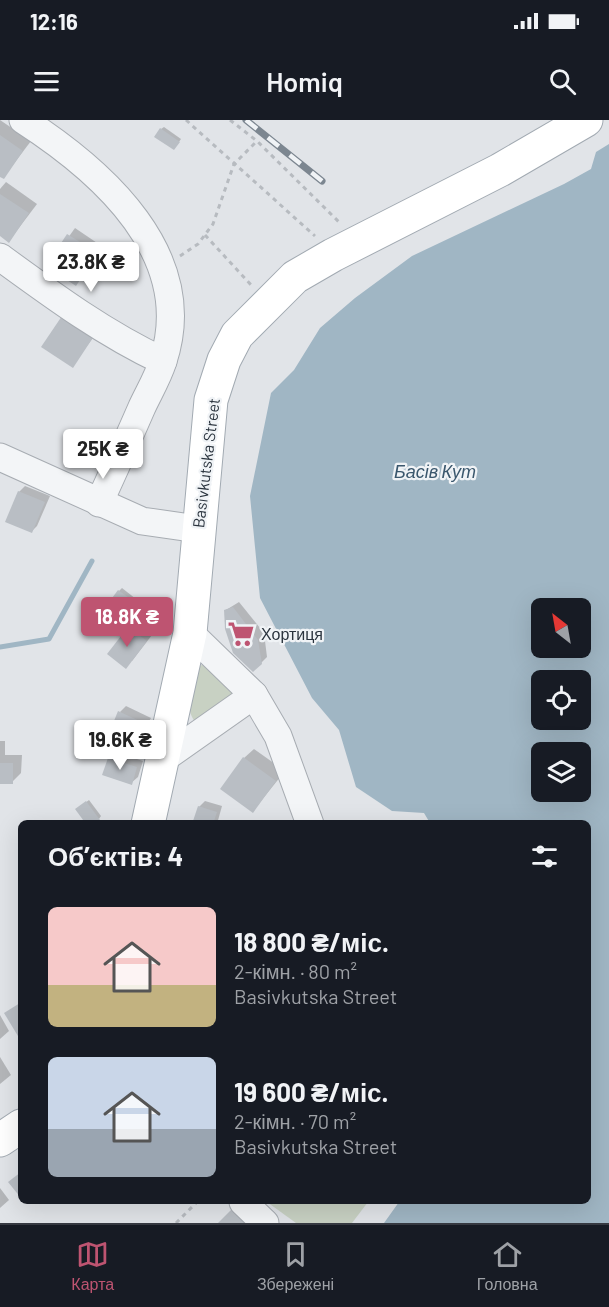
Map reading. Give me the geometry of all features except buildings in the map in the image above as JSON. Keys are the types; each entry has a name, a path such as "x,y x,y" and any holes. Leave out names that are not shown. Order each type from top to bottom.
{"main road":[{"name":"Basivkutska Street","path":"149,820 190,633 211,400 224,360 237,335 295,277 359,241 500,170 581,124"},
{"path":"0,1140 18,1128"}],"street":[{"path":"23,120 61,145 121,199 142,227 161,269 170,303 170,331 163,361 99,503"},
{"path":"0,257 52,295 142,351 163,361"},
{"path":"0,457 142,521 198,529"},
{"path":"190,633 254,694 278,736 309,820"},
{"path":"163,759 254,694"},
{"path":"245,1204 265,1223"}],"path":[{"path":"186,120 320,240"},
{"path":"230,120 257,141 359,241"},
{"path":"161,269 198,244 205,235 213,224 234,164 257,141"},
{"path":"205,235 256,290"},
{"path":"176,1223 195,1204"}],"green space":[{"path":"202,665 215,668 231,682 232,695 196,723 189,704 195,668"},
{"path":"270,1204 366,1204 352,1223 296,1223"}],"water":[{"name":"Басів Кут","path":"609,144 609,1223 384,1223 398,1204 591,1204 591,820 428,820 424,813 392,811 356,787 339,730 312,698 260,598 250,496 271,393 294,370 320,328 355,298 412,256 591,169 596,152"}],"waterway":[{"path":"0,647 49,639 92,561"}],"railway":[{"path":"246,120 322,181"}],"place":[{"name":"Хортиця","path":"241,634"}]}
